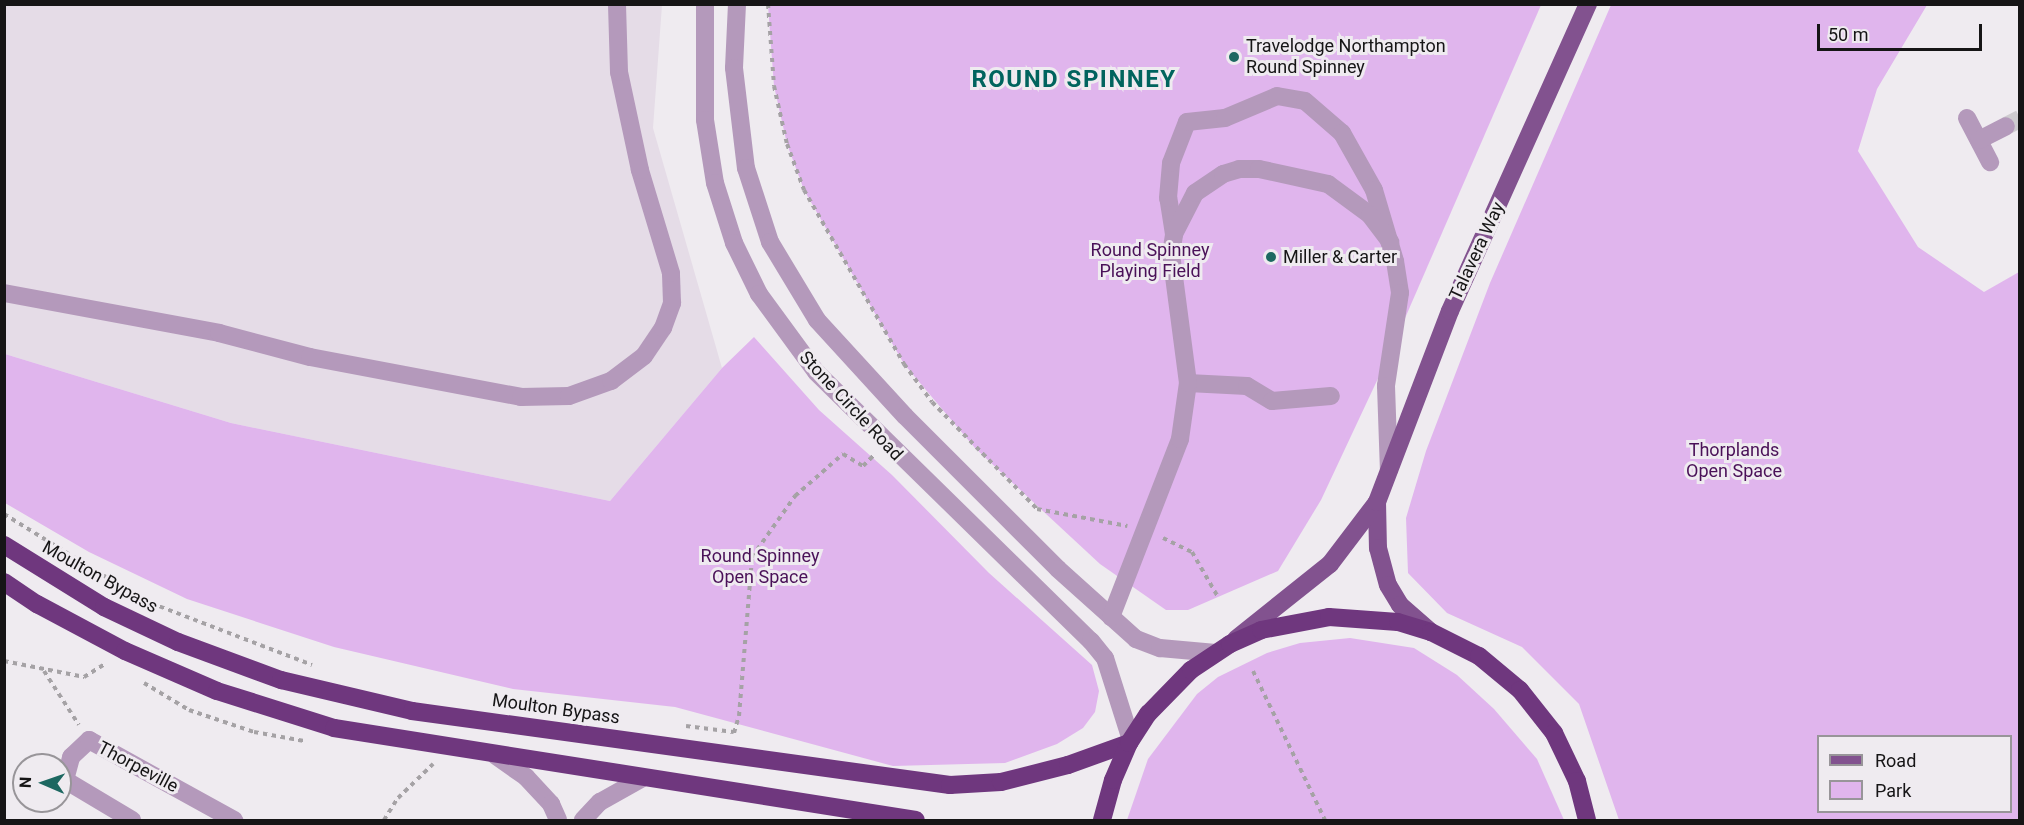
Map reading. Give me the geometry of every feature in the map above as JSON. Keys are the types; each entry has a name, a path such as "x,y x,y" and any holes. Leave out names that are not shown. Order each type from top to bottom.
{"highway":[{"name":"Moulton Bypass","path":"4,545 104,607 178,642 281,680 412,711 950,785 1001,782 1068,765 1130,742"},
{"path":"4,582 37,604 124,651 217,691 334,728 641,779 916,820"},
{"path":"1102,820 1113,780 1130,742 1168,691 1223,648 1262,630 1329,617 1375,618 1431,632 1479,656 1520,690 1554,733 1596,820"},
{"path":"1577,781 1587,820"}],"main road":[{"name":"Talavera Way","path":"1223,648 1330,564 1377,502 1450,311 1588,4"},
{"name":"Talavera Way","path":"1377,502 1378,548 1388,585 1400,605 1431,632"}],"street":[{"path":"4,293 219,333 310,357 521,397 569,396 611,381 644,356 663,328 672,303 671,273 640,170 619,72 617,4"},
{"name":"Stone Circle Road","path":"705,4 705,120 715,183 734,243 759,294 785,334 885,444 1091,640 1105,658 1130,742"},
{"name":"Stone Circle Road","path":"736,4 734,68 738,121 746,168 770,242 817,320 909,420 1136,639 1160,648 1223,648"},
{"path":"1111,617 1180,439 1188,383 1172,279 1174,234 1168,198 1171,164 1187,122 1225,118 1277,96 1305,101 1342,133 1374,190 1390,243 1400,294 1386,386 1389,470"},
{"path":"1967,118 1990,162"},
{"path":"1979,140 2006,126"},
{"path":"1174,234 1183,210 1208,183 1239,169 1259,169 1328,184 1370,215 1390,243"},
{"path":"1188,383 1247,386 1272,401 1331,396"},
{"name":"Thorpeville","path":"132,820 65,780 71,757 89,740 234,820"},
{"path":"496,756 526,777 550,804 558,820"},
{"path":"584,820 600,802 641,779"}],"path":[{"path":"768,4 774,86 787,144 804,190 872,314 932,402 1037,509 1145,529 1192,552 1218,597"},
{"path":"909,420 932,402"},
{"path":"732,754 734,732 739,716 752,557 795,495 843,454 863,466 885,444"},
{"path":"4,514 143,600 315,666"},
{"path":"4,661 44,671 84,677 124,651"},
{"path":"44,671 89,740"},
{"path":"1253,671 1325,820"},
{"path":"676,725 734,732"},
{"path":"384,820 398,798 433,764"}],"shaded area":[{"path":"4,5 662,5 653,128 722,368 610,501 231,423 5,354"}],"green space":[{"name":"Round Spinney Playing Field","path":"768,5 1541,5 1389,355 1321,500 1278,571 1188,610 1166,610 1100,564 975,448 904,364 804,190 787,144 774,86"},
{"name":"Thorplands Open Space","path":"1611,5 1927,5 1877,89 1858,151 1918,247 1984,292 2019,272 2019,820 1619,820 1579,704 1522,647 1447,613 1408,573 1406,518 1426,451 1490,283"},
{"name":"Round Spinney Open Space","path":"754,337 819,410 892,475 989,573 1092,665 1099,691 1095,712 1083,728 1057,744 1005,763 893,766 675,707 513,689 334,647 187,599 89,552 5,503 5,354 231,423 610,501 722,368"},
{"path":"1350,638 1414,648 1457,675 1494,709 1537,759 1564,820 1127,820 1148,759 1197,694 1218,677 1267,653 1300,643"}],"tunnel":[{"path":"2006,126 2020,119"}],"place":[{"name":"Travelodge Northampton Round Spinney","path":"1234,57"},
{"name":"Miller & Carter","path":"1271,257"}],"district":[{"name":"ROUND SPINNEY","path":"1074,80"}]}
